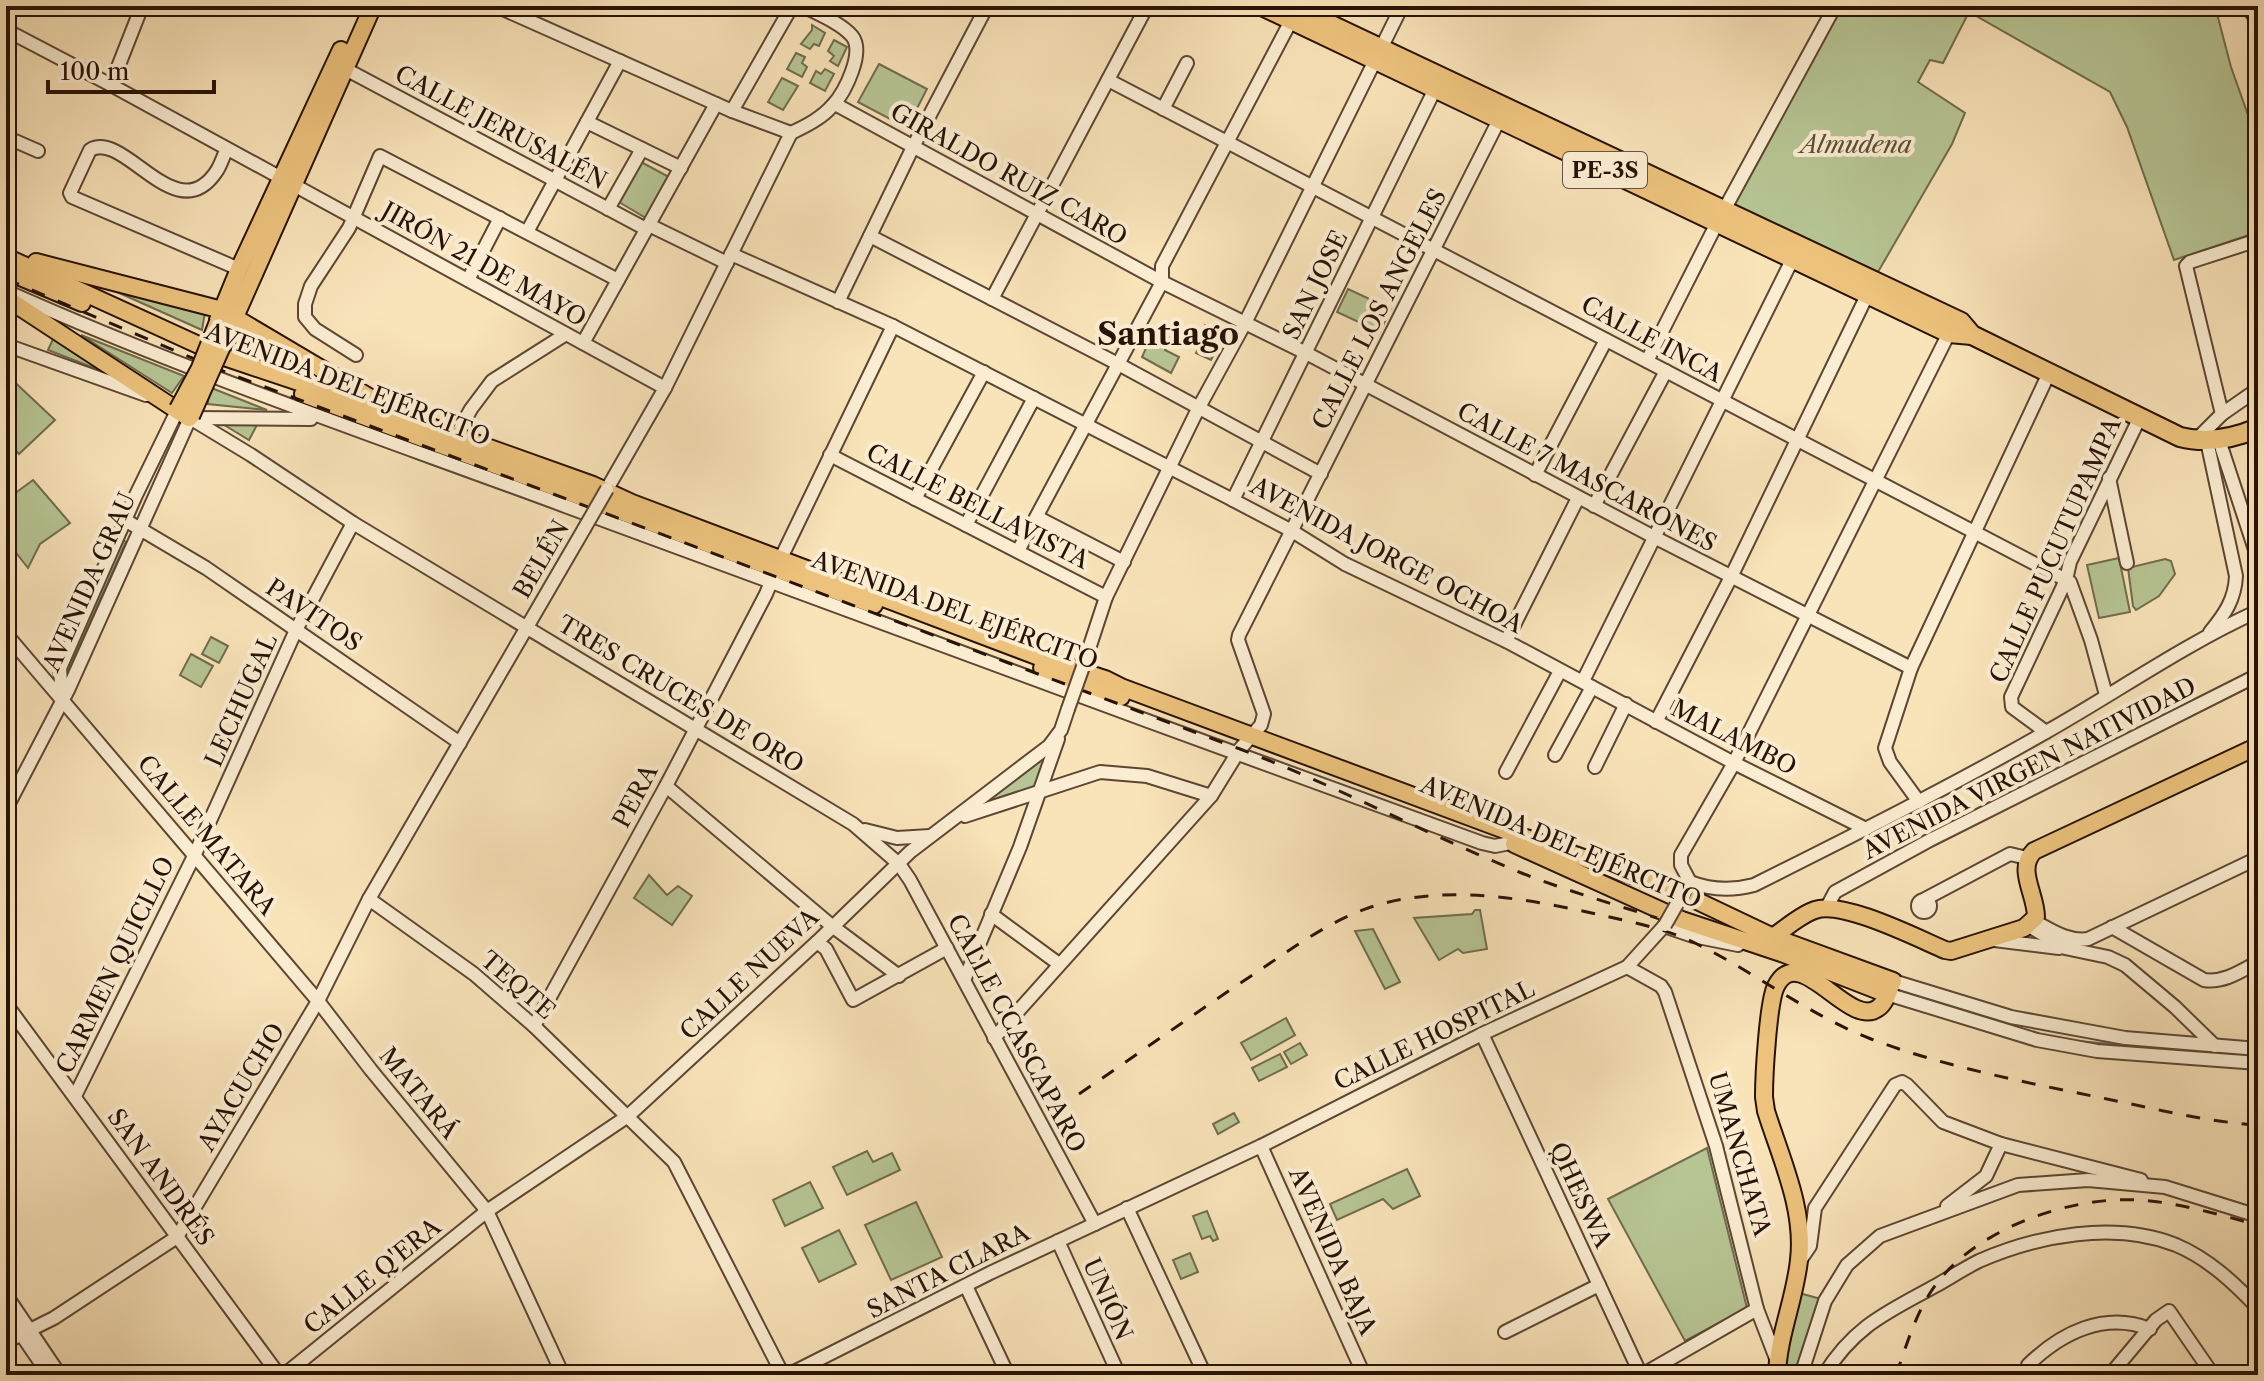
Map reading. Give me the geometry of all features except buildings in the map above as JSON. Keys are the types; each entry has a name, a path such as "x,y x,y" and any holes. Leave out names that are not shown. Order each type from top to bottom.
{"highway":[{"name":"PE-3S","path":"1262,6 1293,11 1379,56 1972,335 2180,437 2207,441"},
{"name":"PE-3S","path":"1379,56 1435,89 1502,114"},
{"path":"2207,441 2258,428"}],"main road":[{"path":"340,66 361,6"},
{"path":"6,298 184,414 340,66 373,6"},
{"path":"226,319 239,269 288,182"},
{"path":"6,256 226,319 403,417"},
{"name":"AVENIDA DEL EJÉRCITO","path":"6,256 227,358 403,417 577,481 590,491 632,503 776,570 1121,687 1245,744 1670,888 1780,946"},
{"name":"AVENIDA DEL EJÉRCITO","path":"6,271 220,363 1510,843 1682,920 1780,946 1890,987"},
{"path":"1780,946 1798,920 1827,907 1858,914 1945,950 1986,940 2031,923 2036,910 2025,866 2027,858 2034,851 2254,748"},
{"path":"1777,1369 1799,1262 1801,1232 1797,1208 1764,1097 1775,988 1788,974 1803,974 1852,1007 1867,1012 1877,1009 1890,987"}],"street":[{"path":"111,85 142,6"},
{"path":"496,6 732,111 791,133 835,104 857,60 855,41 850,33 803,6"},
{"path":"732,111 792,6"},
{"path":"838,302 913,147 987,6"},
{"path":"992,299 1147,6"},
{"path":"965,978 999,901 1041,791 1106,597 1402,6"},
{"path":"1647,361 1720,217 1835,6"},
{"path":"2247,6 2258,22"},
{"path":"1018,551 1120,365 1162,282 1162,266 1293,11"},
{"name":"JIRÓN 21 DE MAYO","path":"6,30 665,388"},
{"path":"527,232 620,61"},
{"path":"1163,109 1187,63"},
{"name":"CALLE JERUSALÉN","path":"340,66 608,209 729,258"},
{"name":"CALLE INCA","path":"1108,80 2066,580"},
{"name":"SAN JOSE","path":"1233,500 1435,89"},
{"path":"583,343 716,104"},
{"name":"GIRALDO RUIZ CARO","path":"835,104 1162,282 1245,323"},
{"name":"CALLE LOS ANGELES","path":"1245,744 1263,722 1264,714 1238,638 1502,114"},
{"path":"587,122 681,168"},
{"name":"BELÉN","path":"318,1001 369,899 665,388 791,133"},
{"path":"6,137 38,151"},
{"path":"227,149 216,172 206,183 192,189 176,189 161,183 110,148 95,146 90,150 70,193 72,197 239,269"},
{"path":"608,209 642,149"},
{"path":"356,355 315,329 305,317 305,304 311,286 354,218 378,158 382,156 618,280"},
{"path":"468,280 500,218"},
{"path":"870,236 1120,365 1321,474"},
{"path":"2222,414 2186,266 2190,262 2258,240"},
{"path":"1555,755 1654,537 1796,252"},
{"path":"729,258 893,326"},
{"path":"1656,722 1731,577 1871,288"},
{"name":"AVENIDA DEL EJÉRCITO","path":"6,291 227,383 332,422 776,570"},
{"name":"CALLE 7 MASCARONES","path":"1245,323 1911,668"},
{"name":"PERA","path":"534,1026 666,786 776,570 893,326"},
{"name":"AVENIDA JORGE OCHOA","path":"893,326 1292,531 1345,564 1588,684"},
{"path":"1627,967 1664,926 1688,885 1681,855 1734,763 1953,326"},
{"path":"456,436 492,381 566,334"},
{"path":"1535,475 1606,340"},
{"path":"6,345 161,400"},
{"path":"1594,506 1666,371"},
{"path":"915,499 984,372"},
{"path":"1919,802 1890,762 1885,748 1911,668 2049,373"},
{"path":"2209,634 2229,606 2235,592 2236,576 2207,441 2222,414 2258,389"},
{"path":"966,525 1034,398"},
{"path":"184,414 332,422"},
{"name":"AVENIDA GRAU","path":"62,698 60,668 125,520 184,414"},
{"name":"AVENIDA GRAU","path":"62,698 139,527 184,414"},
{"name":"TRES CRUCES DE ORO","path":"184,414 353,523 853,824 899,864"},
{"name":"CALLE PUCUTUPAMPA","path":"2046,732 2012,707 2011,697 2066,580 2070,562 2140,417"},
{"path":"2207,441 2258,559"},
{"name":"CALLE BELLAVISTA","path":"830,455 1106,597"},
{"path":"2109,478 2127,563"},
{"path":"1506,641 1578,498"},
{"path":"1037,517 1124,562"},
{"name":"PAVITOS","path":"125,520 296,630 460,743"},
{"name":"LECHUGAL","path":"195,854 296,630 353,523"},
{"path":"2066,580 2070,582 2091,640 2106,695"},
{"path":"1688,885 1735,891 1754,885 1919,802 2046,732 2209,634 2258,611"},
{"name":"CALLE MATARA","path":"6,634 318,1001"},
{"path":"1506,772 1560,671"},
{"name":"AVENIDA VIRGEN NATIVIDAD","path":"1827,907 1835,892 1930,840 2258,675"},
{"name":"MALAMBO","path":"1588,684 1734,763 1866,829"},
{"path":"6,809 62,698"},
{"path":"1595,767 1626,704"},
{"name":"CALLE NUEVA","path":"487,1211 628,1116 899,864 1049,746 1061,730"},
{"path":"994,1038 1211,796 1245,744"},
{"path":"2254,748 2258,767"},
{"path":"955,819 1083,776 1117,772 1147,776 1211,796"},
{"path":"666,786 832,926 899,976"},
{"path":"853,824 887,837 933,835"},
{"name":"CARMEN QUICLLO","path":"75,1096 195,854"},
{"path":"1925,899 2010,854 2027,858"},
{"path":"2031,923 2077,941 2088,939 2258,858"},
{"name":"CALLE CCASCAPARO","path":"899,864 965,978 1095,1224"},
{"name":"TEQTE","path":"369,899 474,974 534,1026 674,1162 786,1375"},
{"path":"991,914 1059,964"},
{"path":"2031,923 2065,948"},
{"path":"1664,926 1769,954 1780,946"},
{"path":"2112,927 2197,977 2210,981 2225,979 2258,962"},
{"path":"1986,940 2065,948 2108,957 2125,965 2215,1046"},
{"path":"817,942 826,949 853,1000 947,948"},
{"name":"CALLE HOSPITAL","path":"1127,1208 1261,1146 1482,1034 1627,967"},
{"name":"UMANCHATA","path":"1627,967 1661,986 1665,992 1716,1146 1757,1309 1777,1369"},
{"path":"1890,987 2011,1017 2125,1038 2258,1049"},
{"path":"1890,987 2037,1040 2097,1051 2258,1063"},
{"name":"MATARÁ","path":"318,1001 487,1211 563,1375"},
{"name":"AYACUCHO","path":"177,1237 318,1001"},
{"name":"SAN ANDRÉS","path":"6,1004 282,1375"},
{"name":"QHESWA","path":"1482,1034 1641,1375"},
{"path":"1799,1262 1810,1246 1815,1208 1895,1085 1902,1082 1940,1121 2001,1144 2165,1187 2258,1216"},
{"path":"1936,1215 1986,1176 2001,1144"},
{"name":"AVENIDA BAJA","path":"1261,1146 1364,1375"},
{"path":"1801,1375 1825,1301 1847,1265 1880,1236 2018,1185 2088,1180 2165,1187"},
{"path":"1127,1208 1205,1375"},
{"name":"SANTA CLARA","path":"786,1375 1127,1208"},
{"name":"CALLE Q'ERA","path":"282,1375 487,1211"},
{"path":"1824,1375 1852,1338 1898,1304 1988,1258 2021,1247 2082,1234 2130,1234 2177,1246 2229,1279 2258,1308"},
{"path":"6,1342 26,1333 177,1237"},
{"name":"UNIÓN","path":"1058,1241 1119,1375"},
{"path":"1505,1332 1599,1285"},
{"path":"966,1286 1008,1375"},
{"path":"6,1295 49,1375"},
{"path":"1641,1375 1757,1309"},
{"path":"2110,1375 2169,1311 2213,1375"},
{"path":"6,1312 60,1375"},
{"path":"2028,1365 2053,1342 2067,1334 2103,1323 2129,1321 2150,1329"}],"green space":[{"name":"Almudena","path":"1835,6 2215,6 2231,67 2258,143 2258,232 2174,260 2127,127 2110,92 1969,12 1943,63 1930,60 1918,82 1965,113 1952,144 1878,272 1728,203"},
{"path":"812,25 825,33 819,46 814,44 810,49 801,44 812,30"},
{"path":"834,40 847,47 838,66 830,61 834,56 828,51"},
{"path":"796,53 805,57 802,63 807,67 802,77 787,69"},
{"path":"879,64 927,89 907,128 858,102"},
{"path":"825,69 834,74 825,91 810,83 816,71 821,74"},
{"path":"782,78 798,86 783,110 768,102"},
{"path":"641,162 669,177 646,218 619,202"},
{"path":"88,279 205,312 202,330"},
{"path":"1348,289 1391,309 1380,332 1337,312"},
{"path":"1205,325 1224,335 1211,360 1196,353 1203,339 1198,336"},
{"path":"242,327 311,368 229,341"},
{"path":"1154,330 1171,338 1165,350 1179,357 1171,373 1142,357"},
{"path":"81,335 184,376 172,393"},
{"path":"53,339 107,373 48,350"},
{"path":"6,374 55,420 19,454 10,444 6,447"},
{"path":"209,387 267,410 208,404"},
{"path":"216,420 258,423 249,440"},
{"path":"33,480 70,523 40,544 28,568 6,540 6,500"},
{"path":"123,540 126,542 69,669 66,666"},
{"path":"2119,558 2130,612 2099,618 2087,565"},
{"path":"2165,559 2171,561 2175,574 2159,596 2136,610 2128,568"},
{"path":"211,637 228,646 219,663 202,654"},
{"path":"191,654 213,666 201,687 180,675"},
{"path":"1046,753 1035,786 980,804"},
{"path":"649,875 667,895 678,886 692,896 672,925 634,898"},
{"path":"1480,910 1487,949 1463,953 1458,949 1439,960 1414,918 1472,914"},
{"path":"1373,929 1400,982 1385,989 1355,931"},
{"path":"1286,1018 1295,1035 1251,1060 1241,1043"},
{"path":"1300,1043 1307,1055 1291,1064 1284,1052"},
{"path":"1280,1054 1287,1067 1259,1081 1252,1068"},
{"path":"1234,1113 1239,1122 1218,1134 1213,1124"},
{"path":"1707,1148 1747,1308 1685,1341 1608,1199"},
{"path":"867,1151 873,1162 892,1153 900,1170 847,1195 833,1167"},
{"path":"1407,1169 1420,1196 1393,1209 1383,1199 1337,1220 1330,1204"},
{"path":"810,1182 823,1208 785,1226 773,1200"},
{"path":"916,1202 942,1257 891,1280 865,1225"},
{"path":"1207,1211 1218,1239 1213,1241 1210,1236 1202,1239 1193,1216"},
{"path":"839,1230 856,1264 819,1282 802,1248"},
{"path":"1190,1253 1198,1272 1181,1279 1173,1260"},
{"path":"1799,1293 1821,1299 1798,1375 1784,1375"}],"waterway":[{"path":"1902,991 1917,997"},
{"path":"2082,1042 2198,1050"}],"railway":[{"path":"6,279 230,374 1240,749 1524,874 1657,918"},
{"path":"1079,1094 1282,955 1340,920 1371,907 1400,900 1458,895 1547,904 1674,934 1719,955 1848,1029 1928,1058 2163,1111 2258,1125"},
{"path":"1896,1375 1921,1310 1949,1269 1971,1250 2024,1221 2082,1204 2138,1200 2183,1206 2258,1225"}],"district":[{"name":"Santiago","path":"1168,333"}]}
